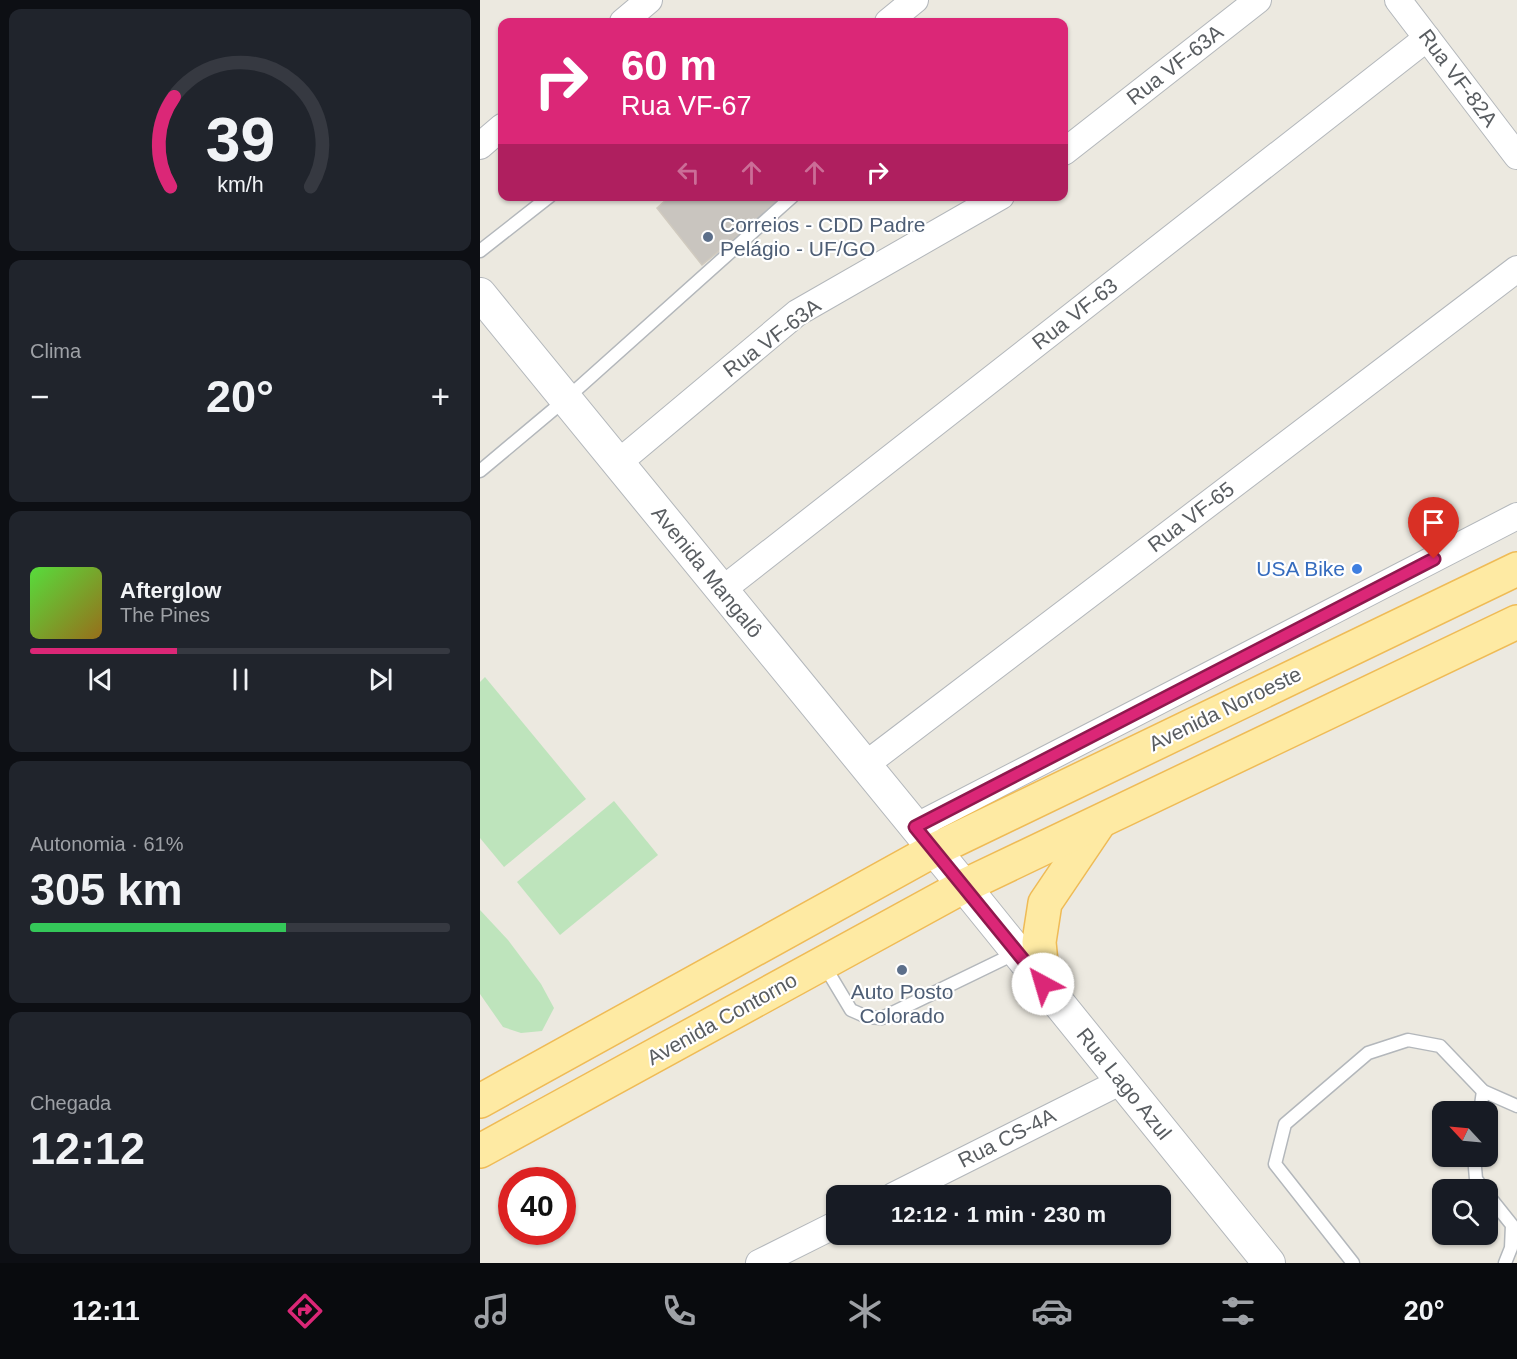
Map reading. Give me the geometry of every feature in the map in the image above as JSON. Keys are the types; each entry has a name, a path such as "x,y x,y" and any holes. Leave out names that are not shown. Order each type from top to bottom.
{"main road":[{"name":"Avenida Noroeste","path":"925,839 1517,568"},
{"path":"964,886 1517,622"},
{"path":"1043,984 1039,942 1046,903 1100,821"},
{"path":"480,1101 925,839"},
{"name":"Avenida Contorno","path":"480,1151 964,886"}],"street":[{"path":"628,18 649,0"},
{"path":"893,18 915,0"},
{"name":"Rua VF-63A","path":"1068,149 1258,0"},
{"name":"Rua VF-82A","path":"1398,0 1517,156"},
{"name":"Rua VF-63","path":"722,590 1427,38"},
{"path":"480,146 498,130"},
{"name":"Rua VF-63A","path":"618,463 797,313 992,201"},
{"name":"Rua VF-65","path":"865,765 1517,269"},
{"name":"Avenida Mangalô","path":"480,294 925,839"},
{"path":"925,839 1517,516"},
{"name":"Rua Lago Azul","path":"925,839 1269,1263"},
{"name":"Rua CS-4A","path":"915,1185 1122,1081"},
{"path":"759,1263 826,1230"}],"lane":[{"path":"480,251 544,201"},
{"path":"480,471 566,399 787,201"},
{"path":"824,963 851,1010 867,1017 882,1018 1018,953"},
{"path":"1353,1263 1275,1164 1285,1124 1368,1053 1408,1040 1440,1046 1483,1091 1517,1106"},
{"path":"1482,1101 1483,1091"},
{"path":"1498,1208 1512,1225 1511,1248 1505,1263"}],"green space":[{"path":"485,677 586,799 504,867 480,838 480,682"},
{"path":"614,801 658,855 560,935 517,882"},
{"path":"480,910 508,940 541,984 554,1008 542,1031 521,1033 503,1027 480,994"}],"building":[{"name":"Correios - CDD Padre Pelágio - UF/GO","path":"665,201 780,201 702,265 657,208"}],"place":[{"name":"Correios - CDD Padre Pelágio - UF/GO","path":"708,237"},
{"name":"USA Bike","path":"1357,569"},
{"name":"Auto Posto Colorado","path":"902,970"}],"route":[{"path":"1043,984 915,827 1434,559"}]}
